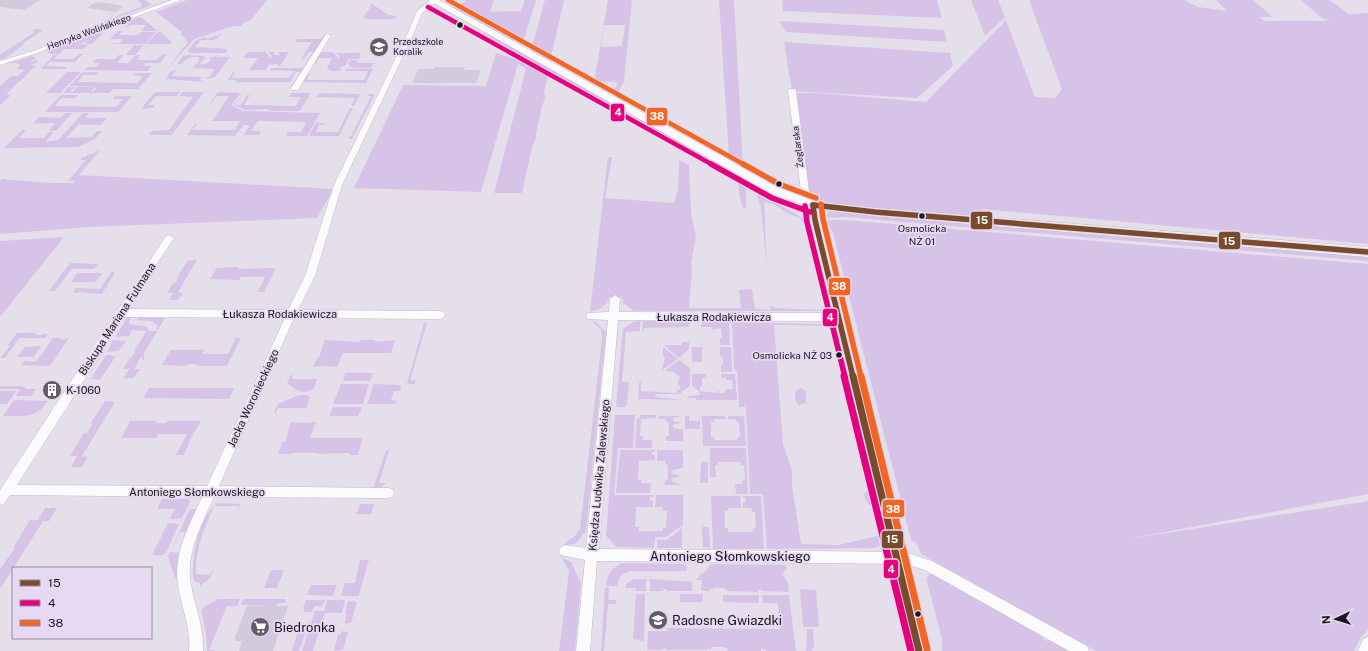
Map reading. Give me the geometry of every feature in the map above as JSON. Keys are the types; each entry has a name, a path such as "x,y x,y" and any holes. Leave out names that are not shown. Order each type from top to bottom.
{"street":[{"name":"Henryka Wolińskiego","path":"0,63 35,52 178,0"},
{"name":"Jacka Woronieckiego","path":"196,651 197,635 184,584 183,567 189,540 313,270 333,197 416,20 435,2"},
{"path":"435,2 774,190 808,203 836,208 903,214 1368,252"},
{"path":"295,88 328,34"},
{"name":"Żeglarska","path":"792,91 805,191 808,203 813,213 895,558 919,651"},
{"name":"Biskupa Mariana Fulmana","path":"0,500 169,238"},
{"name":"Księdza Ludwika Zalewskiego","path":"583,651 615,299"},
{"name":"Łukasza Rodakiewicza","path":"120,313 440,315"},
{"name":"Łukasza Rodakiewicza","path":"591,316 838,317"},
{"name":"Antoniego Słomkowskiego","path":"7,490 210,493 388,493"},
{"name":"Antoniego Słomkowskiego","path":"564,552 592,555 905,558 928,565 1082,651"},
{"path":"1364,651 1368,644"}],"shaded area":[{"path":"137,0 145,0 151,4 102,23 106,20 141,7 142,4"},
{"path":"187,0 267,0 251,20 243,23 241,26 233,26 194,39 167,69 188,42 180,34 182,32 156,12"},
{"path":"466,0 494,0 490,12 521,11 525,0 536,0 522,45 452,8 464,3"},
{"path":"545,0 564,0 550,61 531,50"},
{"path":"608,0 632,0 624,81 617,95 606,89 615,88 617,85 616,82 601,81 605,84 603,88 594,83","holes":["604,25 625,25 622,46 601,47"]},
{"path":"719,0 734,0 743,166 729,157"},
{"path":"782,0 937,0 942,18 783,11"},
{"path":"971,0 998,0 1005,17 985,36"},
{"path":"1029,0 1184,0 1198,7 1227,11 1216,0 1253,0 1273,17 1260,17 1264,21 1323,21 1331,19 1323,19 1301,0 1329,0 1349,14 1368,13 1368,244 983,209 979,219 832,205 809,200 792,93 818,93 926,102 1006,20 1035,97 1055,98 1062,89"},
{"path":"371,3 388,15 397,16 395,19 364,19 365,17 363,17 370,8"},
{"path":"141,17 158,31 141,31 146,25 131,25 124,29 133,19"},
{"path":"779,21 944,30 947,42 786,32"},
{"path":"471,28 501,41 796,205 806,212 809,217 476,31 469,29"},
{"path":"35,29 43,30 22,44 25,44 7,57 0,60 0,55 35,32 32,31"},
{"path":"118,31 123,31 119,35 137,36 141,32 156,32 145,44 136,44 136,46 144,45 135,55 126,55 135,44 109,44 120,43 123,39 110,39"},
{"path":"159,31 172,42 171,44 146,44"},
{"path":"100,32 102,34 92,44 86,44 88,41 79,44 88,45 83,49 64,49 59,54 50,54 47,51"},
{"path":"221,34 219,37 214,39 201,40 195,47 227,49 227,53 190,53 188,51 195,41 205,37 207,39"},
{"path":"297,39 324,39 315,52 309,52 304,59 301,59 312,42 295,42"},
{"path":"784,42 950,53 953,66 917,98 792,91"},
{"path":"248,52 265,52 271,58 272,56 268,52 275,52 273,55 280,55 278,52 289,52 280,66 277,64 268,65 266,70 249,70 258,58 243,58"},
{"path":"319,52 333,52 339,59 339,55 335,53 360,53 359,55 361,55 359,59 349,59 345,66 342,66 340,69 342,71 331,71 327,68 332,58 319,58 316,64 313,62"},
{"path":"496,53 519,60 520,59 803,218 807,227 813,231 829,298 826,298 828,306 827,309 821,311 634,311 622,302 624,301 621,297 609,297 608,302 598,310 590,311 608,157 612,157 605,198 674,203 678,190 679,160 689,165 691,212 696,237 691,263 692,270 689,308 741,308 739,290 752,289 755,309 770,310 771,306 776,308 820,310 826,307 815,244 800,218 789,214 773,204 764,202 767,268 761,208 757,194 746,188 746,208 743,208 740,199 738,182 548,76 544,92 545,99 542,106 536,139 533,144 522,193 494,193 526,69 518,64 481,192 354,188 403,85 486,86"},
{"path":"79,54 83,54 75,62 50,62 46,66 68,67 66,69 41,69 53,56 51,55 58,55 54,59 73,59"},
{"path":"162,54 167,54 160,63 146,63 144,66 151,66 148,71 85,70 88,67 96,67 100,63 93,63 96,59 115,59 119,55 124,55 117,63 129,63 136,55 140,55 137,60 157,60"},
{"path":"219,55 216,57 217,58 230,57 215,77 207,79 205,78 209,77 215,69 193,68 200,59 198,59 199,57 190,57 181,64 177,64 183,56 204,56 205,58 199,65 208,63 211,59 208,58"},
{"path":"32,56 36,58 30,62 38,60 37,63 34,63 32,66 36,66 6,94 11,95 0,105 0,86 11,76 18,76 25,70 17,69 20,66 18,63 10,63"},
{"path":"350,60 358,60 357,63 376,63 373,64 371,68 352,68 348,64"},
{"path":"271,68 304,68 302,72 296,72 290,82 236,82 237,80 228,80 233,72 235,72 232,78 288,78 295,71 269,70"},
{"path":"346,69 373,69 366,83 300,82 306,73 310,73 307,80 364,80 368,71 345,71"},
{"path":"177,70 171,76 201,77 200,80 204,82 166,79 171,71"},
{"path":"67,72 81,72 60,93 46,93"},
{"path":"83,72 98,72 95,75 83,75 78,82 137,83 143,76 133,75 136,73 152,73 138,89 113,89 109,93 63,93 68,87 75,87 70,91 73,92 77,87 95,87 92,91 93,92 97,87 69,86"},
{"path":"155,92 180,92 177,96 156,96 148,105 155,105 153,108 141,109"},
{"path":"182,92 204,92 172,135 149,135 152,131 169,130 193,97 180,96"},
{"path":"218,92 241,93 231,105 243,111 320,113 307,136 286,136 288,132 301,132 306,122 258,121 251,131 261,131 259,135 244,135 250,125 244,125 235,136 187,135 195,124 197,124 192,130 235,130 240,121 212,121 229,96 216,96 212,103 210,103"},
{"path":"243,93 235,105 241,105 247,95 250,95 244,105 296,106 301,97 289,97 291,93 311,93 300,111 273,111 267,109 245,110 234,105"},
{"path":"319,93 360,94 354,106 351,106 355,98 317,97"},
{"path":"368,94 375,94 352,139 349,139 348,137 351,136 371,96 367,96"},
{"path":"61,95 78,95 76,98 61,98 55,106 116,107 123,99 113,99 115,96 132,96 118,112 45,112"},
{"path":"350,108 353,108 339,136 309,136 316,122 328,124 319,125 316,132 338,132"},
{"path":"65,113 72,113 56,131 49,131 55,123 33,124 39,117 61,118"},
{"path":"83,113 89,113 85,118 107,118 100,125 80,125 80,123 66,138 91,138 97,131 102,131 95,139 78,147 4,148 22,130 26,130 19,138 44,138 49,132 54,132 45,142 58,140"},
{"path":"100,150 79,175 334,189 317,218 89,227 0,234 0,181 2,179 73,183 74,181 68,181 86,160 81,160 81,158"},
{"path":"829,211 1084,232 1084,234 1096,235 1096,233 1368,255 1368,261 843,217 825,218"},
{"path":"846,220 1368,264 1368,494 1128,539 1368,501 1368,630 1362,636 1354,651 1096,651 921,554 916,543 911,540 833,233 827,221"},
{"path":"64,237 0,317 0,241"},
{"path":"188,260 197,260 178,292 183,293 178,300 169,300 173,293 167,293 179,277 177,277"},
{"path":"70,263 98,264 94,269 72,269 55,291 49,291"},
{"path":"239,267 238,269 276,268 264,292 258,292 265,277 241,277 239,280 210,279 217,268"},
{"path":"111,272 115,272 102,294 85,292 73,293 76,288 100,289"},
{"path":"77,273 102,274 95,282 71,282"},
{"path":"839,303 844,303 898,518 892,522"},
{"path":"128,317 131,317 129,323 132,325 145,326 148,328 148,331 157,331 157,325 151,321 137,320 138,317 165,318 144,353 144,360 142,360 143,358 140,358 134,369 140,369 134,378 124,378 129,369 123,369 132,357 136,350 134,350 147,331 132,330 129,336 115,337"},
{"path":"591,321 596,322 606,332 586,531 575,544 567,545 564,550 563,558 571,562 581,583 575,651 559,651 569,571 563,559 562,553 568,540 574,537 580,529 602,340 601,329"},
{"path":"640,321 640,331 626,332 622,382 629,382 627,404 625,407 616,407 623,329 633,322"},
{"path":"643,321 690,321 689,327 644,328 642,332"},
{"path":"702,321 729,322 730,345 720,345 720,338 722,338 721,328 713,330 712,327 701,327"},
{"path":"732,322 825,324 825,326 774,325 783,444 792,470 792,485 801,544 838,545 878,536 873,511 864,495 868,488 854,411 843,372 846,372 883,531 880,532 882,541 880,546 875,548 767,549 763,494 750,494 746,407 739,407 737,371 734,370"},
{"path":"424,323 427,323 410,380 416,381 415,384 407,384"},
{"path":"17,333 36,333 35,335 48,334 45,338 19,338 5,358 0,358 10,346 8,345"},
{"path":"53,338 61,338 61,340 69,338 50,366 21,365 24,361 36,362"},
{"path":"236,338 241,338 227,366 197,366 197,364 188,364 187,366 162,365 171,350 204,350 202,354 228,354"},
{"path":"113,340 126,341 119,351 107,352"},
{"path":"325,340 360,342 360,340 375,340 375,342 395,340 391,353 343,353 337,367 313,367 317,358 319,357"},
{"path":"682,342 689,342 689,349 679,358 665,346 682,345"},
{"path":"25,347 41,347 33,357 17,357"},
{"path":"663,347 678,359 662,370 665,357 663,356"},
{"path":"692,347 702,347 702,362 692,362"},
{"path":"720,347 731,347 732,372 721,372 723,357 720,356"},
{"path":"106,355 116,356 100,380 91,379"},
{"path":"679,360 690,368 690,386 681,392 681,394 656,394 655,397 684,400 638,399 639,382 641,382 641,391 677,393 677,390 680,389 680,385 677,385 680,376 676,375 675,372 664,371"},
{"path":"345,373 373,373 370,381 343,381"},
{"path":"692,374 706,374 706,377 702,378 702,387 700,387 700,391 717,393 717,391 719,391 719,393 725,393 726,389 733,389 732,380 721,378 721,374 735,374 737,400 696,400 696,398 689,398 688,400 688,396 700,395 699,391 692,386"},
{"path":"291,375 293,375 292,379 317,379 314,389 306,392 297,390 287,383"},
{"path":"341,384 369,384 363,404 333,404"},
{"path":"374,384 400,385 400,391 394,391 391,400 397,401 396,404 367,404"},
{"path":"0,386 22,386 27,389 36,389 31,396 16,396 20,389 0,389"},
{"path":"149,388 234,388 229,399 143,398"},
{"path":"802,388 806,392 806,403 798,405 795,398 795,393"},
{"path":"0,391 16,391 7,404 0,404"},
{"path":"299,395 308,395 310,398 306,408 278,408 276,413 274,412 278,404"},
{"path":"13,401 48,401 39,411 34,414 23,416 3,416"},
{"path":"105,401 115,402 82,456 88,457 82,467 71,467 77,456 70,456 84,433 87,433 92,424 90,424"},
{"path":"333,407 362,408 358,416 329,416"},
{"path":"615,415 635,415 633,448 618,448 614,495 653,495 653,497 650,497 650,501 653,501 653,507 636,507 635,527 639,527 639,531 662,531 663,528 666,528 667,511 663,511 663,507 655,507 656,495 683,495 683,525 666,537 655,537 654,548 617,547 606,536"},
{"path":"640,415 657,415 656,418 641,419 640,436 643,436 643,440 652,440 652,448 635,448 637,418 640,418"},
{"path":"659,416 682,416 673,418 673,421 681,423 674,424 672,426 683,430 683,441 666,441 666,436 669,436 669,422 666,422 666,419 659,419"},
{"path":"685,416 689,416 689,421 699,421 700,416 700,429 685,429"},
{"path":"702,416 726,416 726,419 714,419 714,422 711,422 711,437 714,437 714,440 737,440 737,437 740,437 739,422 736,422 736,419 728,419 728,416 744,416 746,446 703,446"},
{"path":"130,421 157,421 156,423 166,423 167,421 201,421 192,436 184,455 176,455 187,434 158,434 156,438 121,438"},
{"path":"291,422 316,422 310,438 363,438 358,455 350,455 350,453 278,454 282,442 285,442"},
{"path":"710,448 746,448 748,494 736,494 735,484 742,484 742,481 745,480 744,465 741,465 741,462 718,462 718,465 715,465 716,477 710,477"},
{"path":"386,450 389,450 379,483 386,483 382,487 373,489"},
{"path":"620,450 655,450 655,452 652,452 652,455 655,455 655,460 639,461 638,480 641,480 641,483 651,483 650,493 616,493"},
{"path":"657,450 683,450 683,468 673,470 671,472 680,476 671,479 673,482 683,485 664,485 665,480 668,480 668,465 665,464 665,461 657,461"},
{"path":"701,462 708,462 708,483 700,483"},
{"path":"711,496 740,496 741,508 728,508 728,511 725,511 725,528 728,528 728,532 752,532 753,528 756,528 755,512 752,512 751,508 743,508 743,502 746,501 746,498 743,498 743,496 761,496 764,549 713,549"},
{"path":"162,499 188,499 190,502 182,518 170,519 175,509 157,509"},
{"path":"218,503 241,504 236,513 239,506 215,506"},
{"path":"360,504 374,504 371,514 356,514"},
{"path":"214,507 199,548 196,574 210,575 214,566 210,578 200,586 200,583 194,581 193,577 195,547 201,526 211,509"},
{"path":"45,508 57,508 49,521 43,521 14,567 12,567 12,570 0,589 0,569 15,548 13,548 30,520 38,520"},
{"path":"192,509 197,509 187,532 180,532 170,552 180,553 178,577 175,578 168,557 169,554 189,511"},
{"path":"168,523 179,524 166,553 162,555 152,555"},
{"path":"702,527 709,527 710,548 703,547"},
{"path":"682,528 682,548 657,548 657,540 667,540"},
{"path":"360,560 369,560 359,595 341,596 345,583 355,583"},
{"path":"622,563 682,564 688,567 686,571 629,571 619,577 617,586 606,586 607,578 610,572"},
{"path":"711,564 786,565 787,569 783,575 788,583 789,592 762,590 758,590 758,592 728,591 724,588 714,588 710,589 710,591 701,591 702,580 696,580"},
{"path":"271,570 284,570 277,588 264,588"},
{"path":"931,573 1043,636 1043,639 1048,641 1048,639 1069,651 942,651 942,639 926,578"},
{"path":"634,579 646,579 646,591 636,591 636,588 625,588 627,583"},
{"path":"650,579 692,582 692,591 667,591 666,589 663,589 663,591 650,591"},
{"path":"311,585 337,585 333,596 307,595"},
{"path":"605,587 609,588 608,600 616,600 616,604 608,604 604,651 601,651"},
{"path":"800,589 816,590 819,627 803,627"},
{"path":"636,594 645,594 644,641 633,639"},
{"path":"680,594 703,594 703,602 680,602"},
{"path":"723,595 759,595 759,603 723,602"},
{"path":"762,595 789,595 796,651 766,651 765,649 761,649 761,651 728,651 727,648 724,647 711,647 711,649 707,650 666,650 666,648 663,648 662,650 647,650 648,631 667,631 667,628 780,629 778,603 763,603"},
{"path":"218,599 240,599 237,606 227,606 209,650 215,650 207,651 206,633 201,610"},
{"path":"243,599 286,599 285,603 277,603 276,606 241,605"},
{"path":"306,600 325,600 322,607 314,606 312,612 305,612 303,608"},
{"path":"327,600 345,600 342,613 325,613 313,651 302,651 315,611 326,611 324,610"},
{"path":"348,601 357,602 351,623 344,624 347,614 345,613"},
{"path":"302,625 308,625 299,651 292,651 299,628"},
{"path":"807,629 813,629 814,647 811,651 806,651"},
{"path":"342,631 348,632 343,650 334,651 338,635 340,635"}],"building":[{"path":"0,0 40,0 24,10 0,7"},
{"path":"96,2 124,6 116,12 87,8"},
{"path":"435,67 465,67 464,70 481,70 476,83 412,83 418,69 434,69"},
{"name":"Biedronka","path":"247,606 288,606 273,651 239,651 242,641 235,641 236,639 234,639"}],"transit line":[{"name":"38","path":"448,0 779,184 816,198"},
{"name":"4","path":"428,7 772,198 810,212"},
{"name":"38","path":"821,204 823,219 927,649"},
{"name":"15","path":"813,205 875,212 1368,252"},
{"name":"15","path":"813,205 815,220 919,651"},
{"name":"4","path":"805,206 807,222 911,651"}],"place":[{"name":"Przedszkole Koralik","path":"379,47"},
{"name":"Osmolicka NŻ 01","path":"922,216"},
{"name":"Osmolicka NŻ 03","path":"839,355"},
{"name":"K-1060","path":"52,390"},
{"name":"Radosne Gwiazdki","path":"658,620"},
{"name":"Biedronka","path":"260,627"}]}
